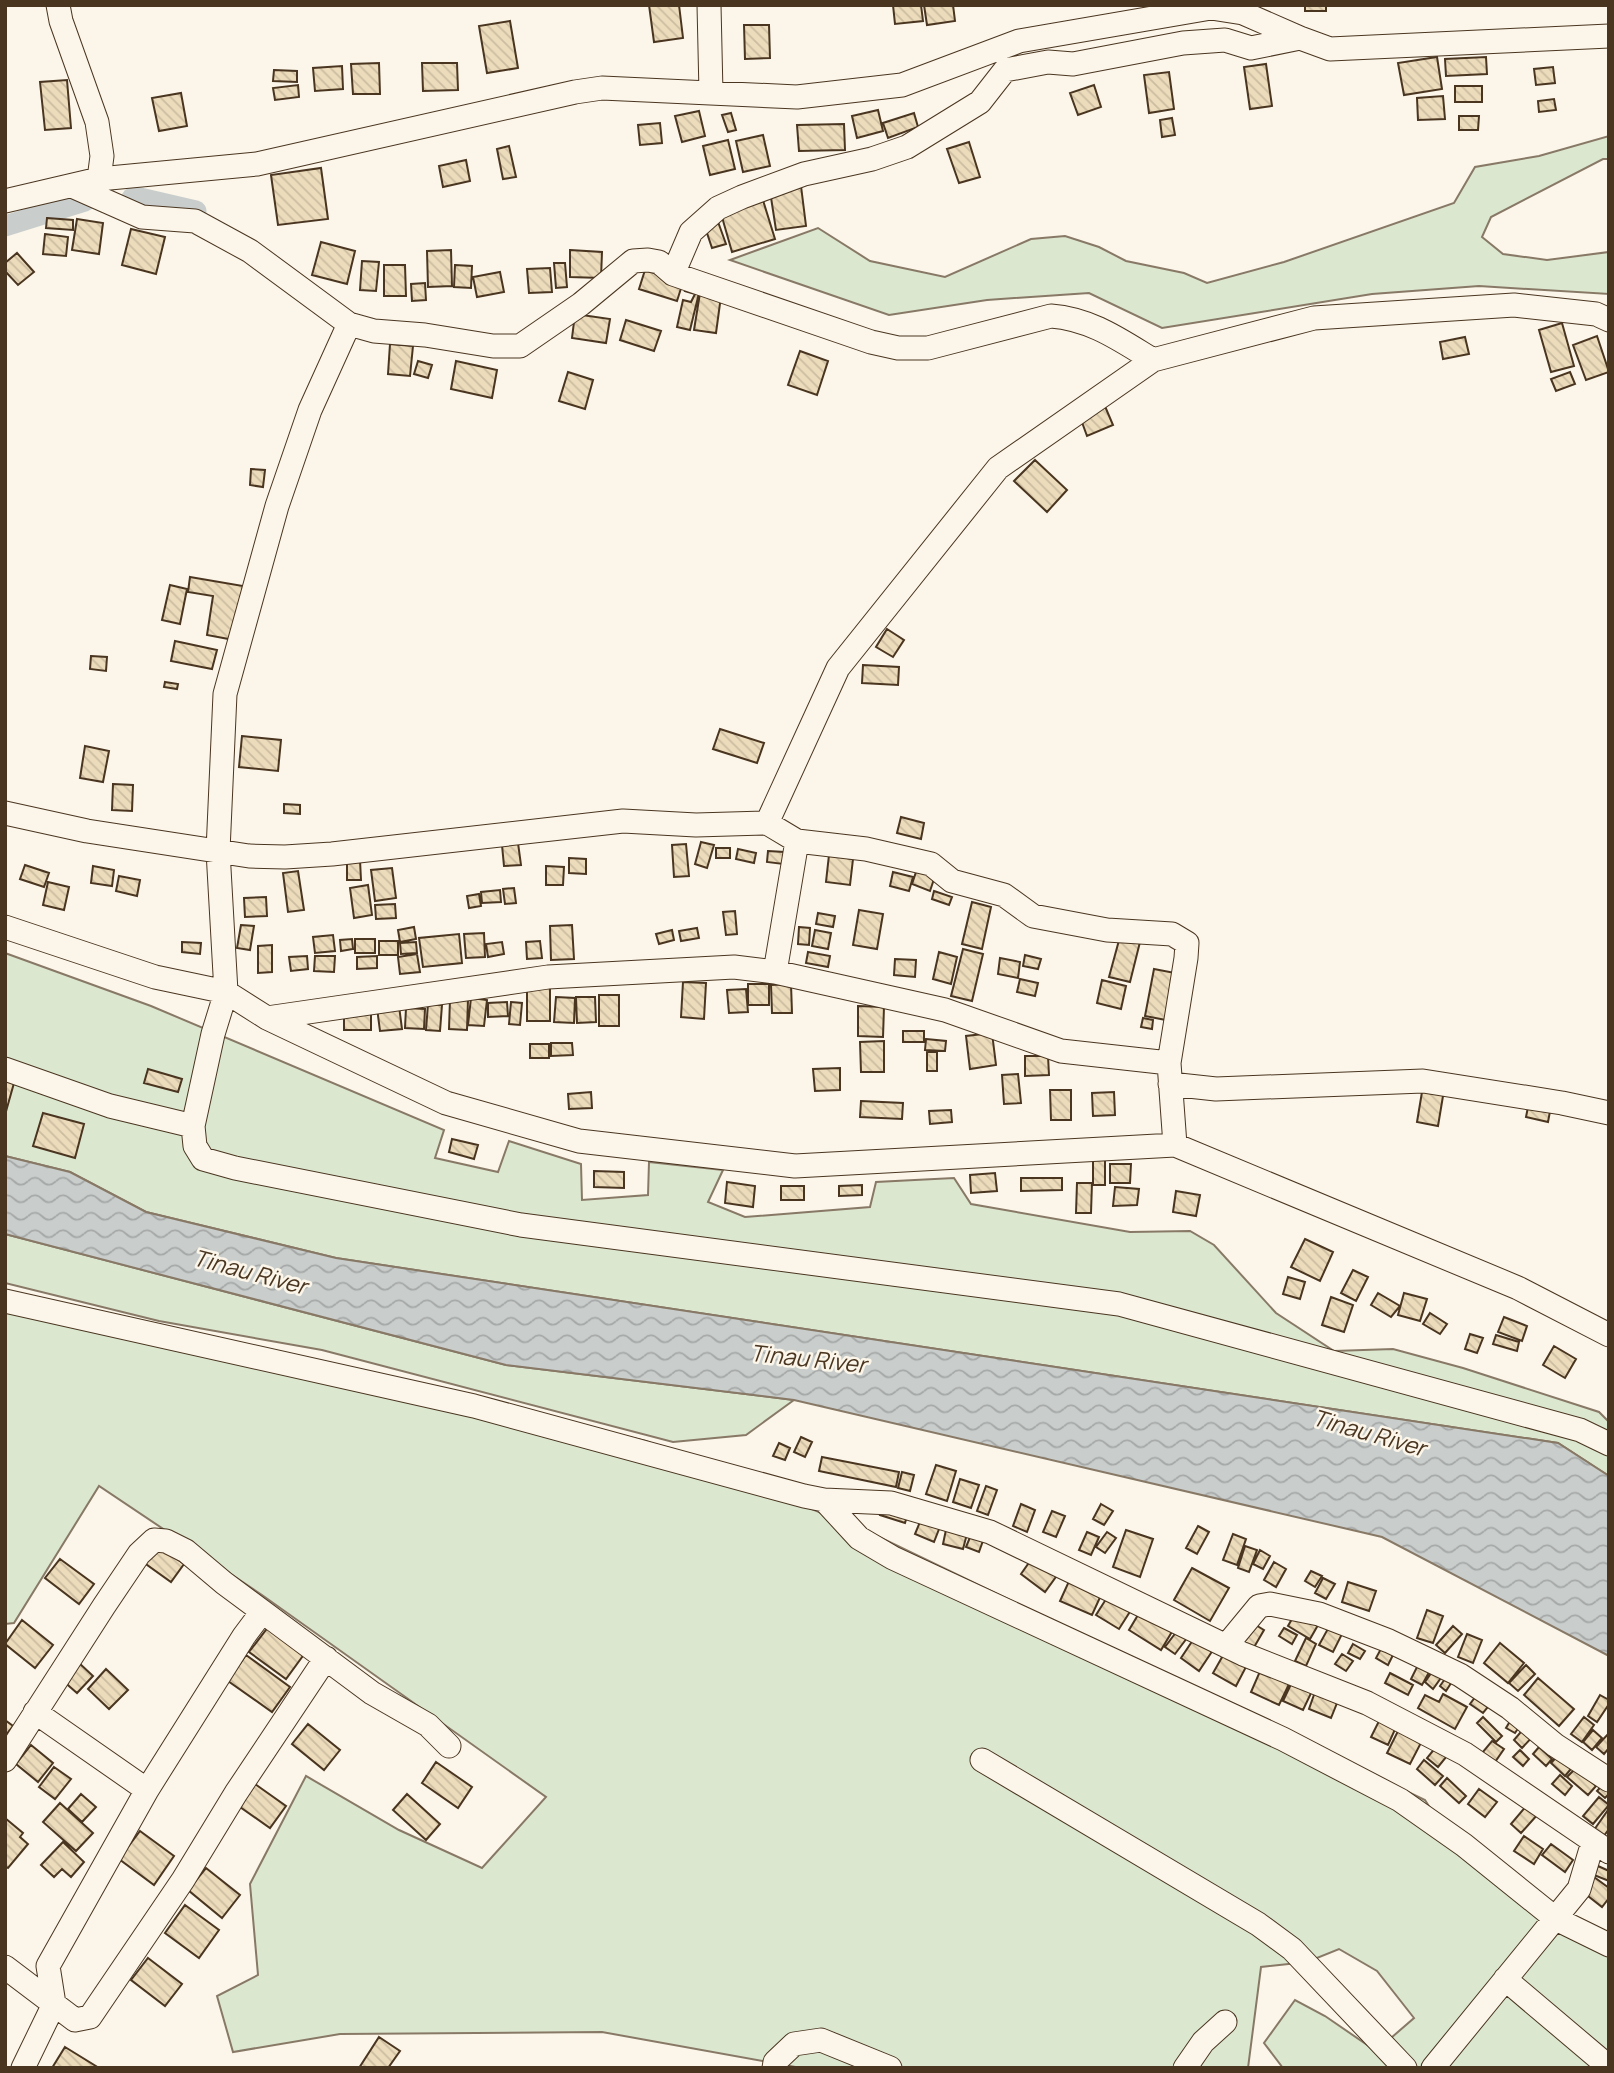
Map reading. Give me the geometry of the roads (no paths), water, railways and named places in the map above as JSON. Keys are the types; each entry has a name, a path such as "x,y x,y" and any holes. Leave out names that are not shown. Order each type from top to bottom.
{"street":[{"path":"58,5 61,21 97,122 102,156 99,179"},
{"path":"709,5 711,93"},
{"path":"5,201 99,179 257,164 602,88 797,97 902,85 1019,41 1211,8 1243,13 1330,49 1609,36"},
{"path":"673,274 691,232 718,208 804,174 872,159 907,147 980,102 1005,70 1048,62 1073,64 1183,43 1226,40 1251,48 1300,38"},
{"path":"72,186 142,217 195,221 250,251 349,324 374,331 425,335 493,346 520,346 581,304 633,261 648,260 659,262 673,274 871,342 898,348 928,348 1051,316 1071,317 1098,327 1153,360"},
{"path":"767,823 838,668 998,468 1153,360 1314,318 1514,306 1596,314 1609,320"},
{"path":"349,324 310,410 281,494 225,694 218,851 226,992 213,1034 193,1126 195,1146 203,1159 235,1168 521,1225 1119,1304 1580,1430 1609,1444"},
{"path":"5,813 87,831 249,856 285,857 623,821 696,825 767,823 797,841 866,849 931,864 952,881 1004,895 1033,916 1107,930 1172,934 1187,943 1170,1074 1175,1145"},
{"path":"775,972 797,841"},
{"path":"5,927 155,976 226,992 267,1018 446,1103 579,1141 795,1166 1175,1145 1518,1288 1609,1335"},
{"path":"267,1018 548,977 734,967 775,972 945,1010 1061,1051 1170,1074 1216,1089 1423,1081 1562,1102 1609,1113"},
{"path":"5,1069 110,1106 193,1126"},
{"path":"5,1301 474,1406 824,1500 891,1503 990,1532 1243,1654 1367,1703 1465,1754 1601,1847 1579,1889 1433,2068"},
{"path":"824,1500 859,1538 893,1558 1283,1739 1400,1800 1464,1845 1556,1919 1609,1945"},
{"path":"5,1760 139,1554 154,1540 166,1541 186,1552 372,1693 428,1725 449,1746"},
{"path":"1226,1646 1259,1606 1270,1604 1319,1615 1390,1641 1460,1675 1510,1708 1555,1745 1609,1780"},
{"path":"23,2068 54,2004 48,1966 146,1790 262,1612"},
{"path":"5,1967 75,2020 90,2017 183,1880 236,1793 326,1658"},
{"path":"35,1712 146,1790"},
{"path":"982,1760 1258,1924 1292,1949 1405,2068"},
{"path":"1505,1979 1609,2067"},
{"path":"1185,2068 1203,2042 1225,2022"},
{"path":"774,2068 775,2062 794,2044 821,2040 890,2068"}],"water":[{"name":"Tinau River","path":"5,1156 70,1172 146,1212 336,1258 1558,1443 1609,1476 1609,1656 1382,1537 794,1400 506,1365 5,1234"}],"waterway":[{"path":"132,198 196,211"},
{"path":"5,226 85,201"}]}
